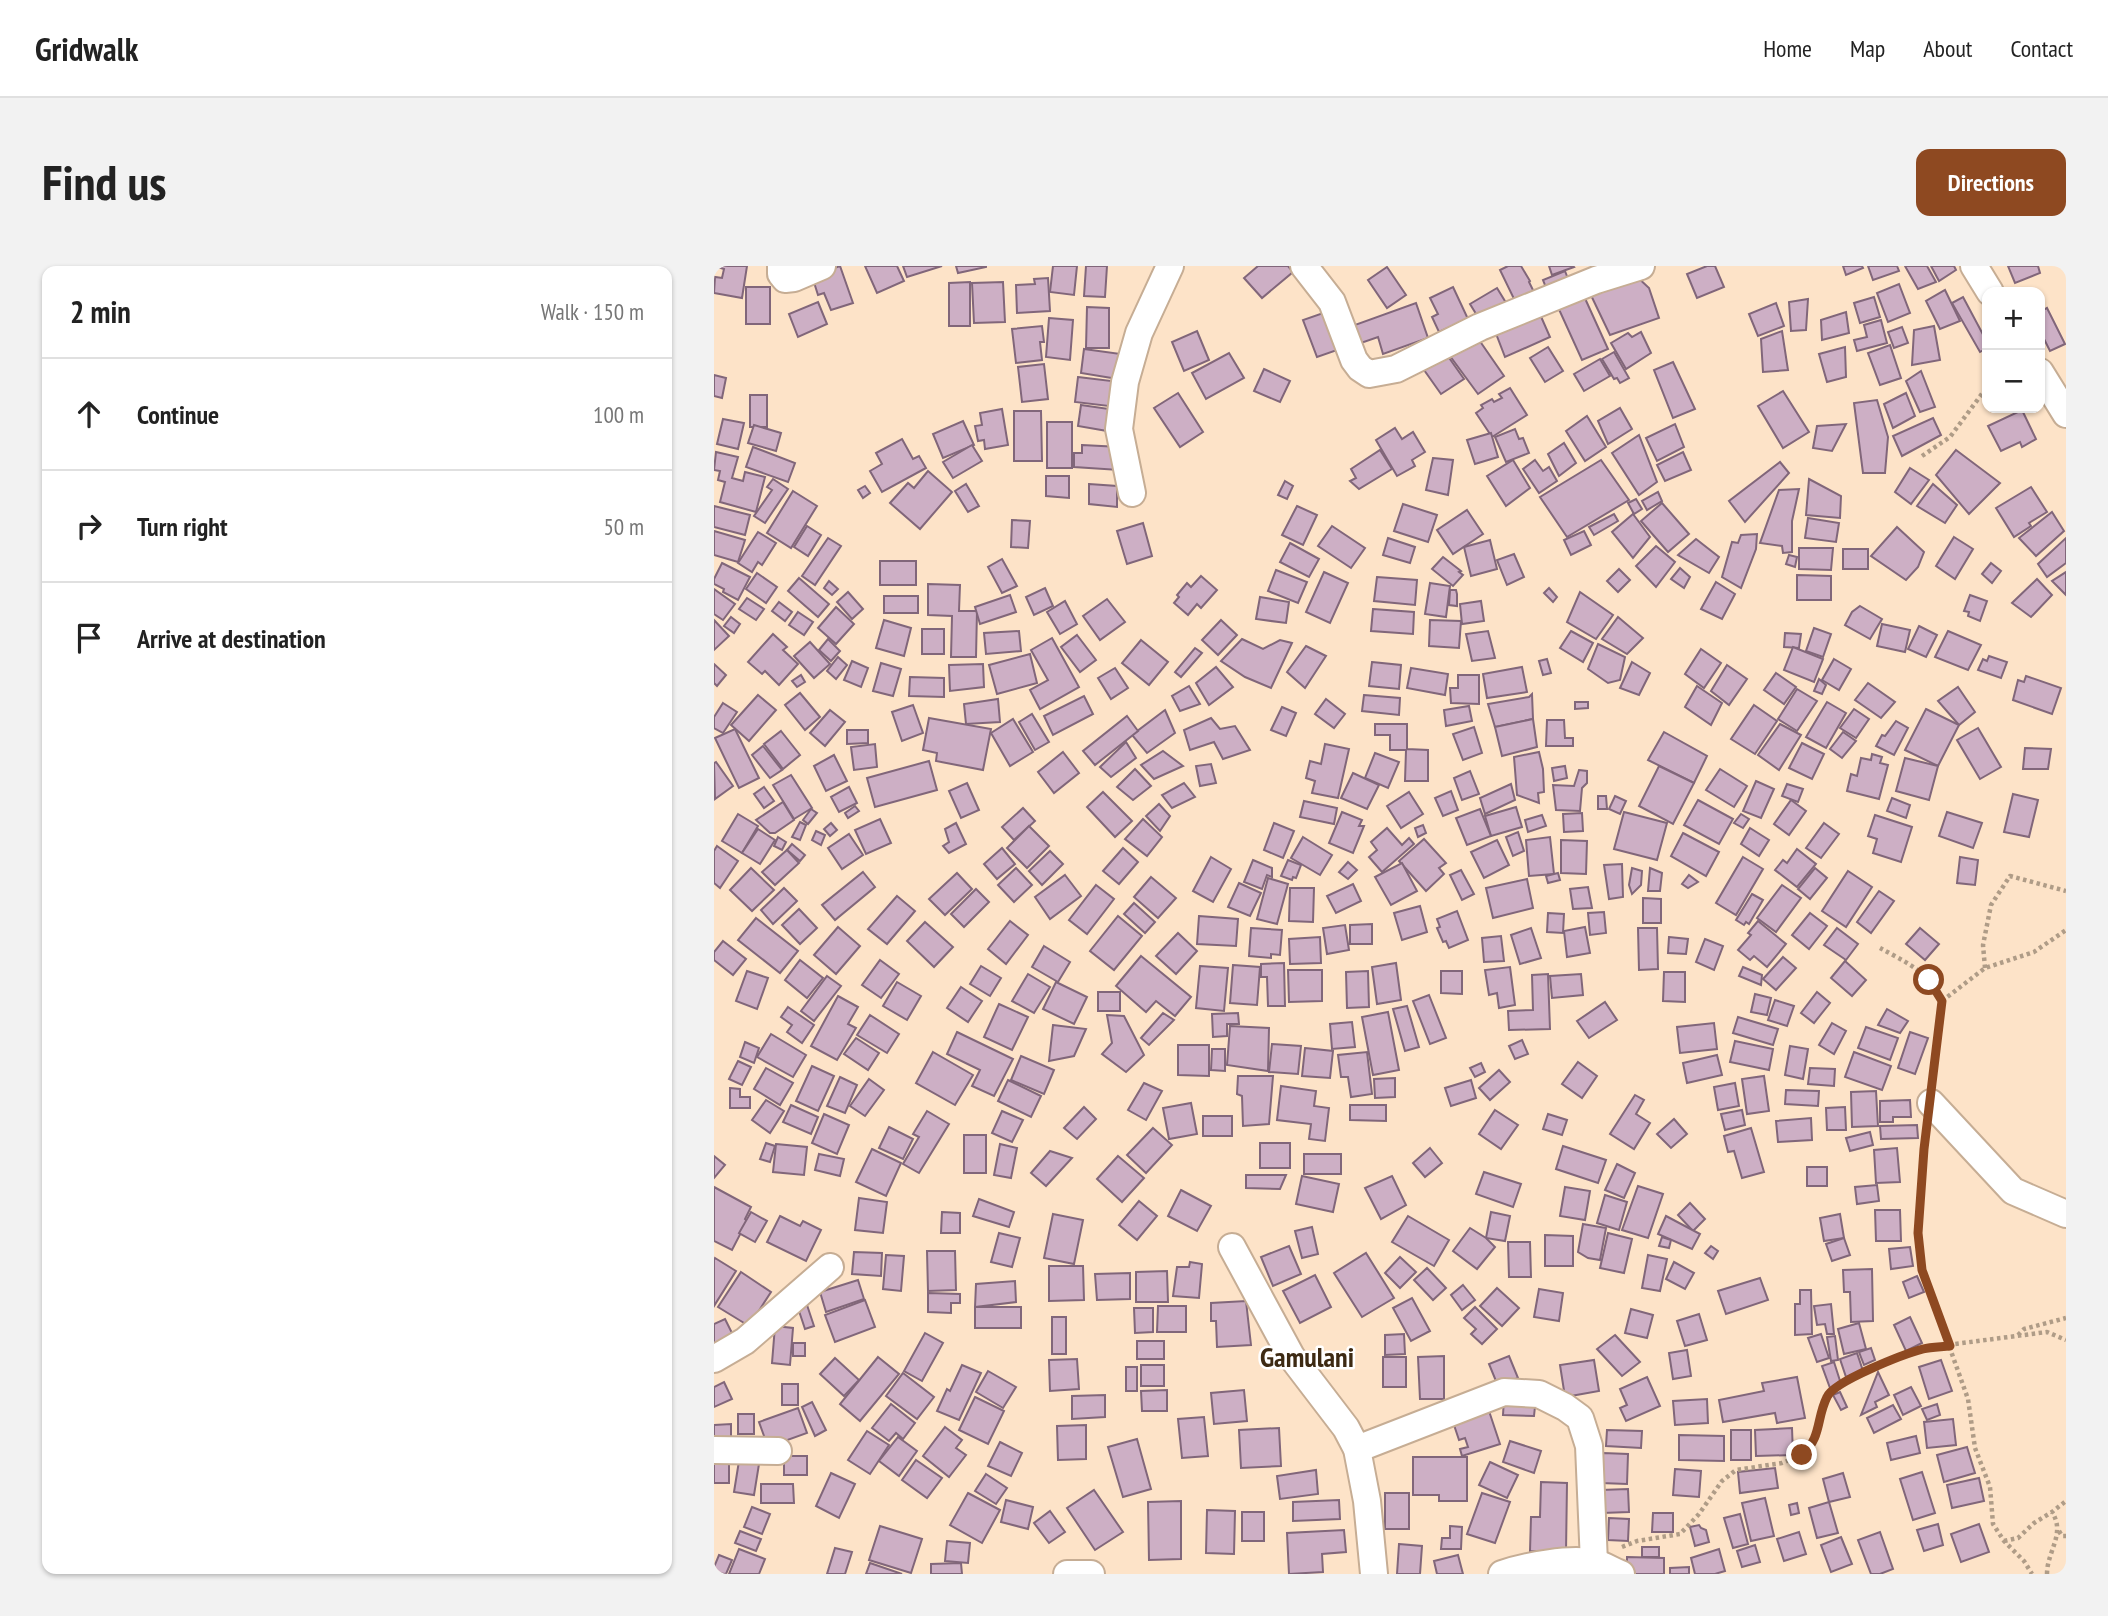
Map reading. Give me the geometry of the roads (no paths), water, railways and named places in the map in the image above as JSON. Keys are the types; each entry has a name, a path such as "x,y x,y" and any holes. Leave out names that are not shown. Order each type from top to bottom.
{"street":[{"path":"782,266 781,274 785,279 822,266"},
{"path":"1132,493 1119,429 1125,382 1139,333 1170,266"},
{"path":"1304,266 1332,302 1354,359 1360,368 1369,373 1396,369 1480,327 1596,280 1641,266"},
{"path":"1974,266 1987,287"},
{"path":"2045,380 2066,414"},
{"path":"1931,1102 2013,1191 2066,1214"},
{"path":"1232,1247 1291,1356 1346,1428 1357,1449 1367,1501 1374,1574"},
{"path":"714,1359 745,1341 830,1267"},
{"path":"1357,1449 1504,1392 1539,1394 1580,1418 1589,1446 1594,1563"},
{"path":"714,1450 778,1451"},
{"path":"1502,1574 1521,1568 1559,1563 1594,1563 1621,1574"},
{"path":"1067,1574 1091,1574"}],"district":[{"name":"Gamulani","path":"1307,1357"}]}
